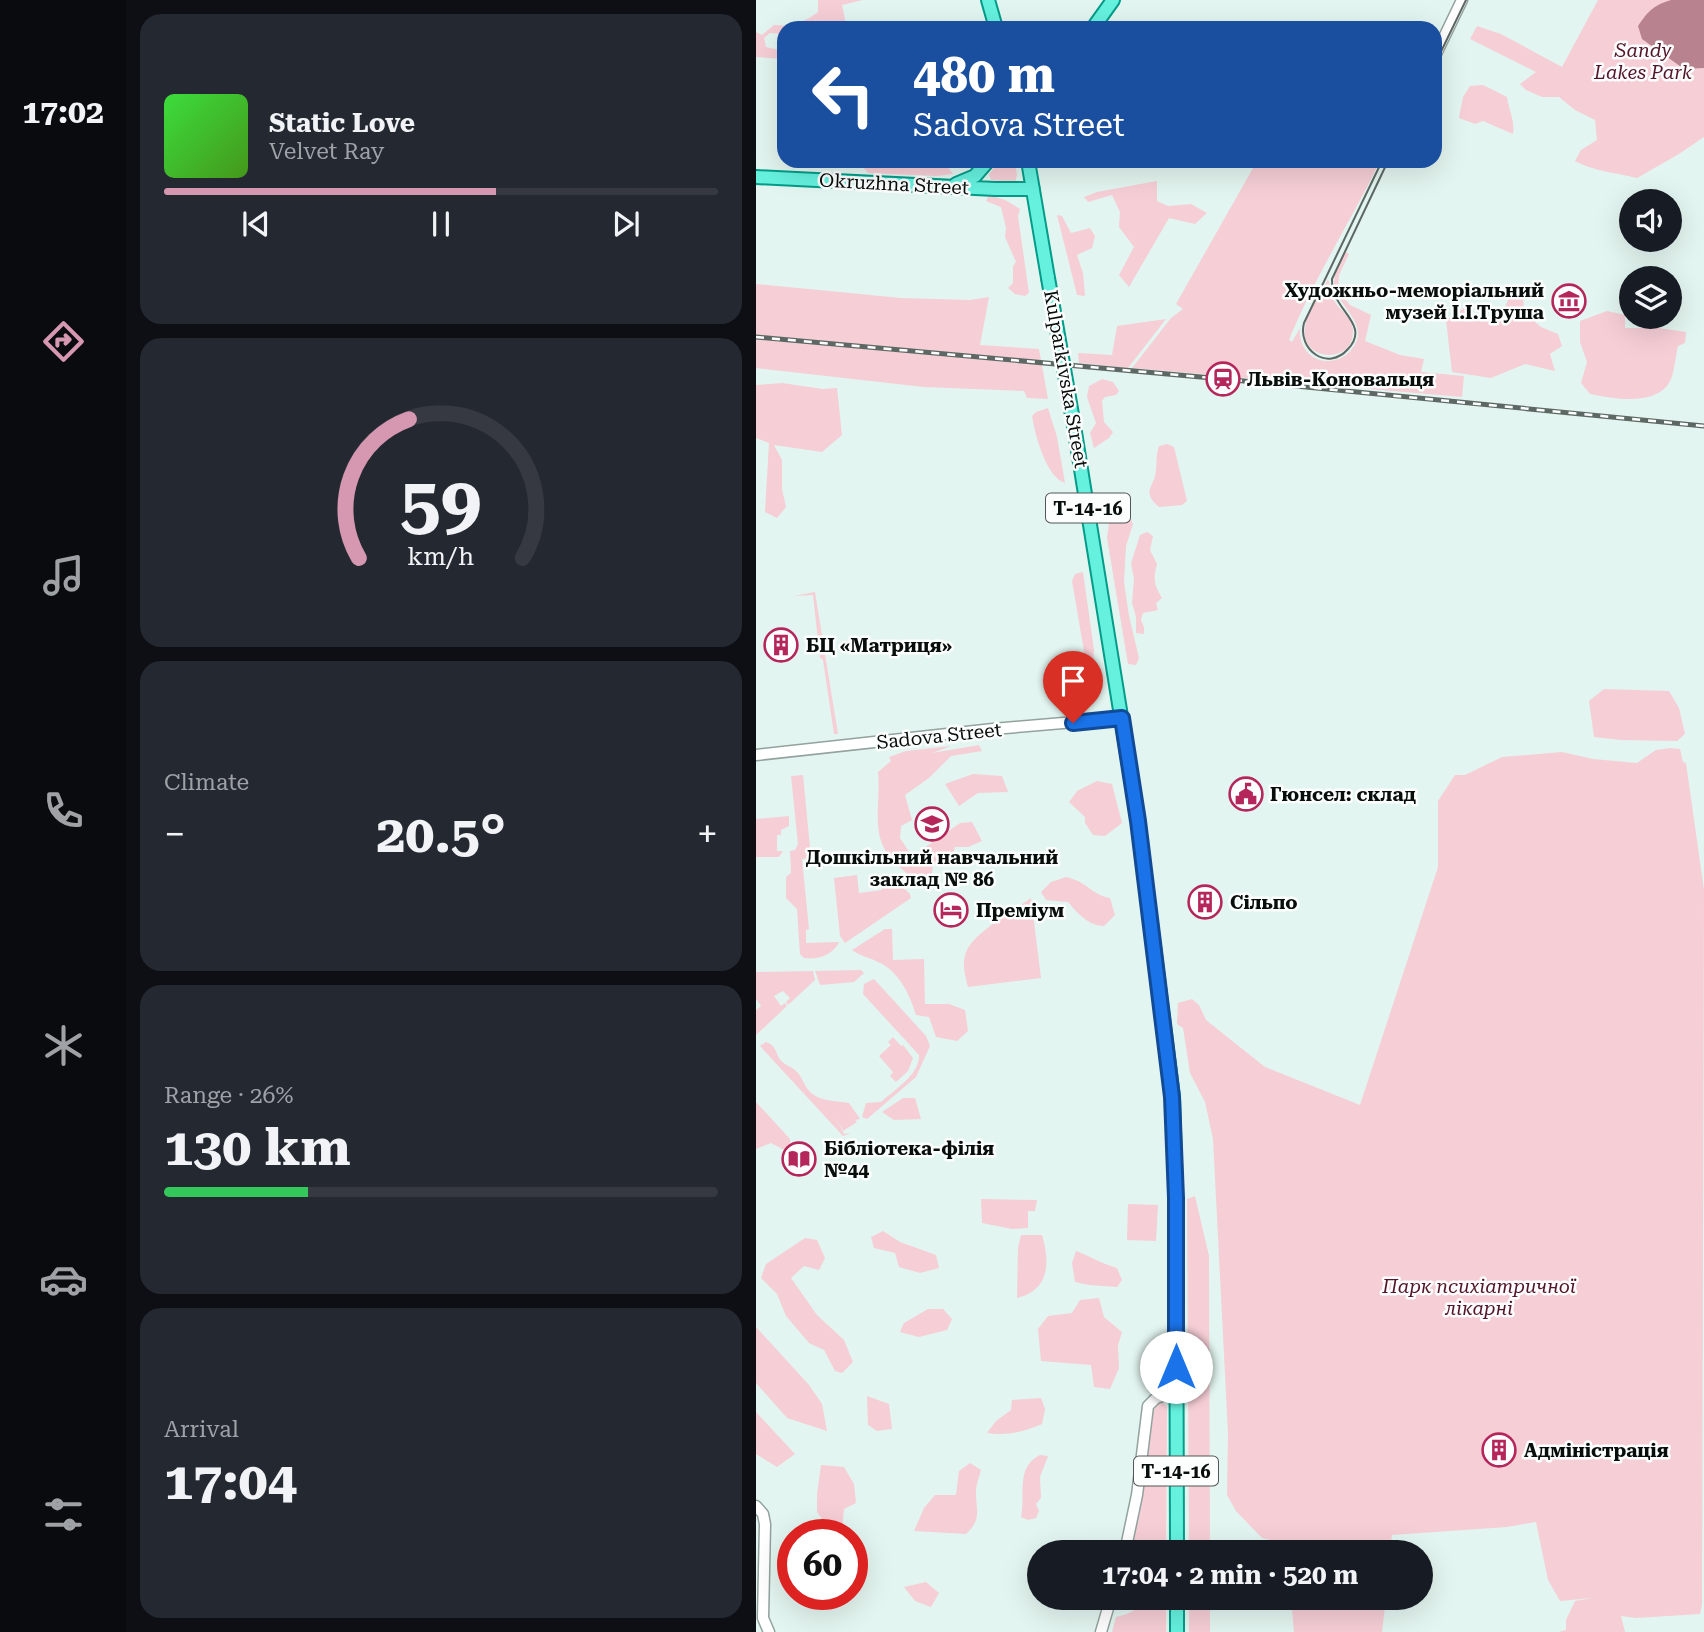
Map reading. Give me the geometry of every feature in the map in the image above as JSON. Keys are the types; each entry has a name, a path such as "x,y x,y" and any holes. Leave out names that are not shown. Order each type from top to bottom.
{"main road":[{"path":"988,0 994,21"},
{"path":"1098,21 1112,2"},
{"path":"949,186 967,180 982,168"},
{"path":"986,168 987,181 995,189"},
{"name":"Kulparkivska Street","path":"1028,168 1074,426 1138,821 1172,1097 1176,1225 1177,1540"},
{"name":"Okruzhna Street","path":"756,177 1033,189"},
{"path":"1177,1610 1177,1632"}],"street":[{"path":"1442,41 1462,0"},
{"name":"Sadova Street","path":"756,755 1122,718"},
{"path":"1128,1540 1137,1495 1148,1406 1156,1398 1176,1391"},
{"path":"756,1506 763,1514 765,1524 763,1618 769,1632"},
{"path":"1101,1632 1107,1610"}],"green space":[{"path":"818,0 863,0 842,5 845,21 803,21 818,12"},
{"name":"Sandy Lakes Park","path":"1598,0 1704,0 1704,137 1637,178 1598,170 1575,161 1581,150 1597,140 1595,120 1575,110 1559,97 1542,97 1526,90 1520,84 1536,72 1470,39 1477,26 1501,34 1562,67"},
{"path":"777,25 777,34 770,33 764,38 766,47 777,49 777,58 756,57 756,32 762,35"},
{"path":"1483,85 1507,97 1513,120 1513,134 1483,121 1475,124 1459,118 1463,97 1470,86"},
{"path":"864,168 949,168 953,174 937,176 868,173"},
{"path":"994,168 1016,168 1017,175 1015,183 991,180 989,174"},
{"path":"1253,168 1376,168 1289,340 1292,342 1300,328 1306,351 1316,358 1331,361 1343,357 1357,341 1356,324 1336,292 1334,283 1336,271 1345,252 1349,254 1339,275 1338,291 1350,305 1371,315 1365,341 1400,355 1424,359 1421,372 1464,376 1462,397 1132,368 1171,318 1183,309 1176,304"},
{"path":"1157,181 1157,201 1168,206 1191,204 1207,213 1195,224 1169,218 1129,287 1119,275 1134,247 1119,227 1120,212 1112,195 1088,202 1084,197 1097,192"},
{"path":"989,195 1020,209 1018,216 1029,293 1025,296 1015,294 1008,288 1013,283 1013,266 1016,262 1005,237 1006,228 1001,207 986,201"},
{"path":"1057,215 1062,216 1071,233 1090,228 1095,236 1092,248 1077,255 1083,273 1085,296 1077,295"},
{"path":"1328,279 1333,299 1350,321 1353,330 1346,349 1328,355 1311,348 1306,339 1305,328 1311,309"},
{"path":"756,284 901,298 970,300 989,297 980,345 1039,349 1048,399 1027,398 1024,391 924,387 756,368"},
{"path":"1510,296 1523,296 1524,313 1541,327 1558,334 1562,346 1550,354 1555,371 1525,364 1491,378 1452,372 1446,320 1464,308 1481,320 1499,320"},
{"path":"1607,311 1619,314 1619,329 1686,332 1685,343 1678,346 1671,379 1665,388 1657,394 1635,399 1590,394 1581,383 1587,362 1580,342 1580,321"},
{"path":"1166,319 1128,368 1079,363 1078,353 1112,355 1117,326"},
{"path":"1102,379 1113,382 1119,391 1102,401 1104,422 1113,432 1094,448 1090,433 1096,423 1087,397 1089,386"},
{"path":"782,383 823,389 837,388 842,435 822,452 774,445 782,460 782,489 786,507 777,518 765,512 769,443 756,438 756,385"},
{"path":"1048,408 1057,437 1065,483 1052,473 1047,464 1032,416"},
{"path":"1167,444 1174,447 1187,501 1182,505 1159,507 1149,493 1155,476 1159,446"},
{"path":"1122,516 1130,517 1133,524 1126,546 1124,582 1139,658 1136,665 1128,664 1107,538 1109,523"},
{"path":"1147,532 1153,536 1150,550 1157,564 1155,582 1162,598 1156,603 1158,610 1143,613 1141,620 1144,634 1136,633 1131,563 1140,535"},
{"path":"1083,572 1094,650 1093,661 1086,658 1084,651 1072,581 1075,574"},
{"path":"815,592 838,734 834,734 823,660 820,658 813,595 794,596"},
{"path":"1604,689 1669,691 1679,708 1685,734 1677,741 1594,737 1589,701"},
{"path":"979,745 982,751 951,756 929,778 905,795 912,820 901,826 900,838 910,853 917,853 960,823 972,822 982,841 968,847 955,847 951,861 942,860 933,865 931,880 923,885 916,882 891,859 881,841 878,822 878,772 891,761 889,757 906,751 951,746 932,753"},
{"name":"Парк психіатричної лікарні","path":"1680,749 1683,762 1686,763 1704,890 1702,1605 1700,1614 1636,1618 1621,1616 1625,1632 1559,1632 1566,1630 1566,1620 1575,1601 1593,1598 1560,1601 1548,1580 1536,1522 1507,1527 1392,1535 1391,1540 1270,1540 1262,1538 1236,1511 1227,1495 1228,1433 1213,1139 1205,1102 1190,1073 1183,1028 1177,1024 1178,1003 1192,999 1199,1005 1206,1020 1265,1067 1360,1105 1438,867 1438,801 1455,775 1465,775 1502,757 1562,752 1593,759 1637,763 1656,750"},
{"path":"973,774 1002,776 1008,792 978,793 959,806 945,784"},
{"path":"803,775 811,858 802,859 809,929 806,930 806,943 839,942 829,953 815,958 804,958 800,954 797,909 786,898 786,877 791,873 790,851 795,850 798,844 791,776"},
{"path":"1097,781 1112,784 1122,823 1105,836 1093,835 1085,823 1085,817 1069,802 1077,791"},
{"path":"789,816 789,826 781,830 781,835 777,835 777,851 783,851 779,857 756,857 756,819"},
{"path":"857,875 859,893 882,890 883,881 893,878 911,898 845,943 840,936 834,878"},
{"path":"1066,877 1110,898 1115,915 1104,926 1093,924 1084,918 1068,902 1046,900 1041,892 1051,882"},
{"path":"1031,898 1041,978 968,987 964,959 971,943"},
{"path":"885,929 892,929 893,960 924,959 925,1004 949,1004 965,1010 968,1031 957,1041 936,1037 929,1017 916,1015 898,977 885,966 852,950"},
{"path":"861,970 864,973 854,982 820,985 815,971"},
{"path":"813,971 815,980 788,1005 786,1002 790,998 783,991 774,996 781,1006 785,1003 787,1006 756,1035 756,1010 761,1006 756,999 756,972"},
{"path":"874,979 926,1036 930,1046 916,1077 867,1119 862,1117 866,1103 881,1102 905,1082 915,1069 919,1055 863,994 864,984"},
{"path":"893,1037 913,1058 908,1071 896,1082 890,1076 893,1072 879,1056 891,1045 888,1042"},
{"path":"766,1042 773,1046 783,1062 798,1073 813,1095 849,1103 860,1119 843,1131 833,1113 844,1134 851,1133 843,1136 760,1046"},
{"path":"903,1098 915,1098 921,1119 894,1120 882,1112"},
{"path":"756,1102 790,1139 790,1153 771,1143 756,1149"},
{"path":"1195,1196 1209,1256 1210,1540 1189,1540 1187,1199"},
{"path":"981,1199 1037,1200 1035,1211 1028,1211 1028,1228 1012,1229 982,1223"},
{"path":"1128,1204 1158,1205 1156,1241 1127,1240"},
{"path":"883,1231 900,1242 936,1255 939,1268 920,1273 899,1267 895,1253 874,1248 871,1237"},
{"path":"1021,1235 1042,1235 1046,1265 1042,1282 1036,1289 1017,1298 1018,1248"},
{"path":"805,1238 817,1240 825,1258 819,1270 804,1266 791,1278 817,1315 844,1340 853,1362 842,1373 835,1371 824,1350 809,1343 786,1316 777,1294 761,1278 766,1264"},
{"path":"1076,1251 1117,1268 1122,1280 1117,1287 1075,1282 1072,1263"},
{"path":"1099,1298 1104,1317 1122,1332 1118,1345 1119,1368 1110,1389 1094,1387 1091,1365 1041,1361 1038,1329 1048,1316 1072,1313 1080,1300"},
{"path":"928,1309 943,1309 952,1319 947,1330 919,1337 900,1332 904,1323"},
{"path":"756,1327 809,1385 822,1404 827,1431 787,1418 756,1383"},
{"path":"867,1396 889,1404 892,1429 877,1431 868,1425"},
{"path":"1041,1398 1045,1409 1042,1424 1015,1433 987,1433 996,1421 1011,1410 1012,1400"},
{"path":"1163,1403 1167,1407 1166,1540 1132,1540 1141,1500 1153,1411 1158,1404"},
{"path":"756,1412 795,1454 777,1467 756,1454"},
{"path":"1040,1455 1048,1456 1040,1477 1041,1498 1036,1504 1039,1511 1036,1518 1028,1520 1021,1517 1024,1474 1032,1460"},
{"path":"970,1463 981,1470 976,1489 977,1515 971,1529 966,1534 914,1531 924,1508 935,1495 956,1495 959,1471"},
{"path":"821,1465 844,1467 854,1484 856,1503 844,1509 843,1519 822,1519 817,1512"},
{"path":"926,1582 939,1593 931,1607 915,1601 904,1587"},
{"path":"1132,1610 1166,1610 1166,1632 1112,1632 1116,1617"},
{"path":"1189,1610 1210,1610 1210,1632 1189,1632"},
{"path":"1292,1610 1385,1610 1382,1632 1294,1632"}],"shaded area":[{"path":"1671,0 1704,0 1704,68 1684,69 1642,39 1638,26 1648,12"}],"tram line":[{"path":"1442,50 1466,0"},
{"path":"1379,168 1304,323 1305,342 1316,355 1323,358 1340,356 1353,341 1355,328 1338,302 1332,279 1385,168"}],"railway":[{"path":"756,337 1704,426"}],"place":[{"name":"Художньо-меморіальний музей І.І.Труша","path":"1569,301"},
{"name":"Львів-Коновальця","path":"1223,379"},
{"name":"БЦ «Матриця»","path":"781,645"},
{"name":"Гюнсел: склад","path":"1246,794"},
{"name":"Дошкільний навчальний заклад № 86","path":"932,824"},
{"name":"Сільпо","path":"1205,902"},
{"name":"Преміум","path":"951,910"},
{"name":"Бібліотека-філія №44","path":"799,1159"},
{"name":"Адміністрація","path":"1499,1450"}],"route":[{"path":"1073,723 1122,718 1138,821 1172,1097 1176,1198 1176,1367"}]}
